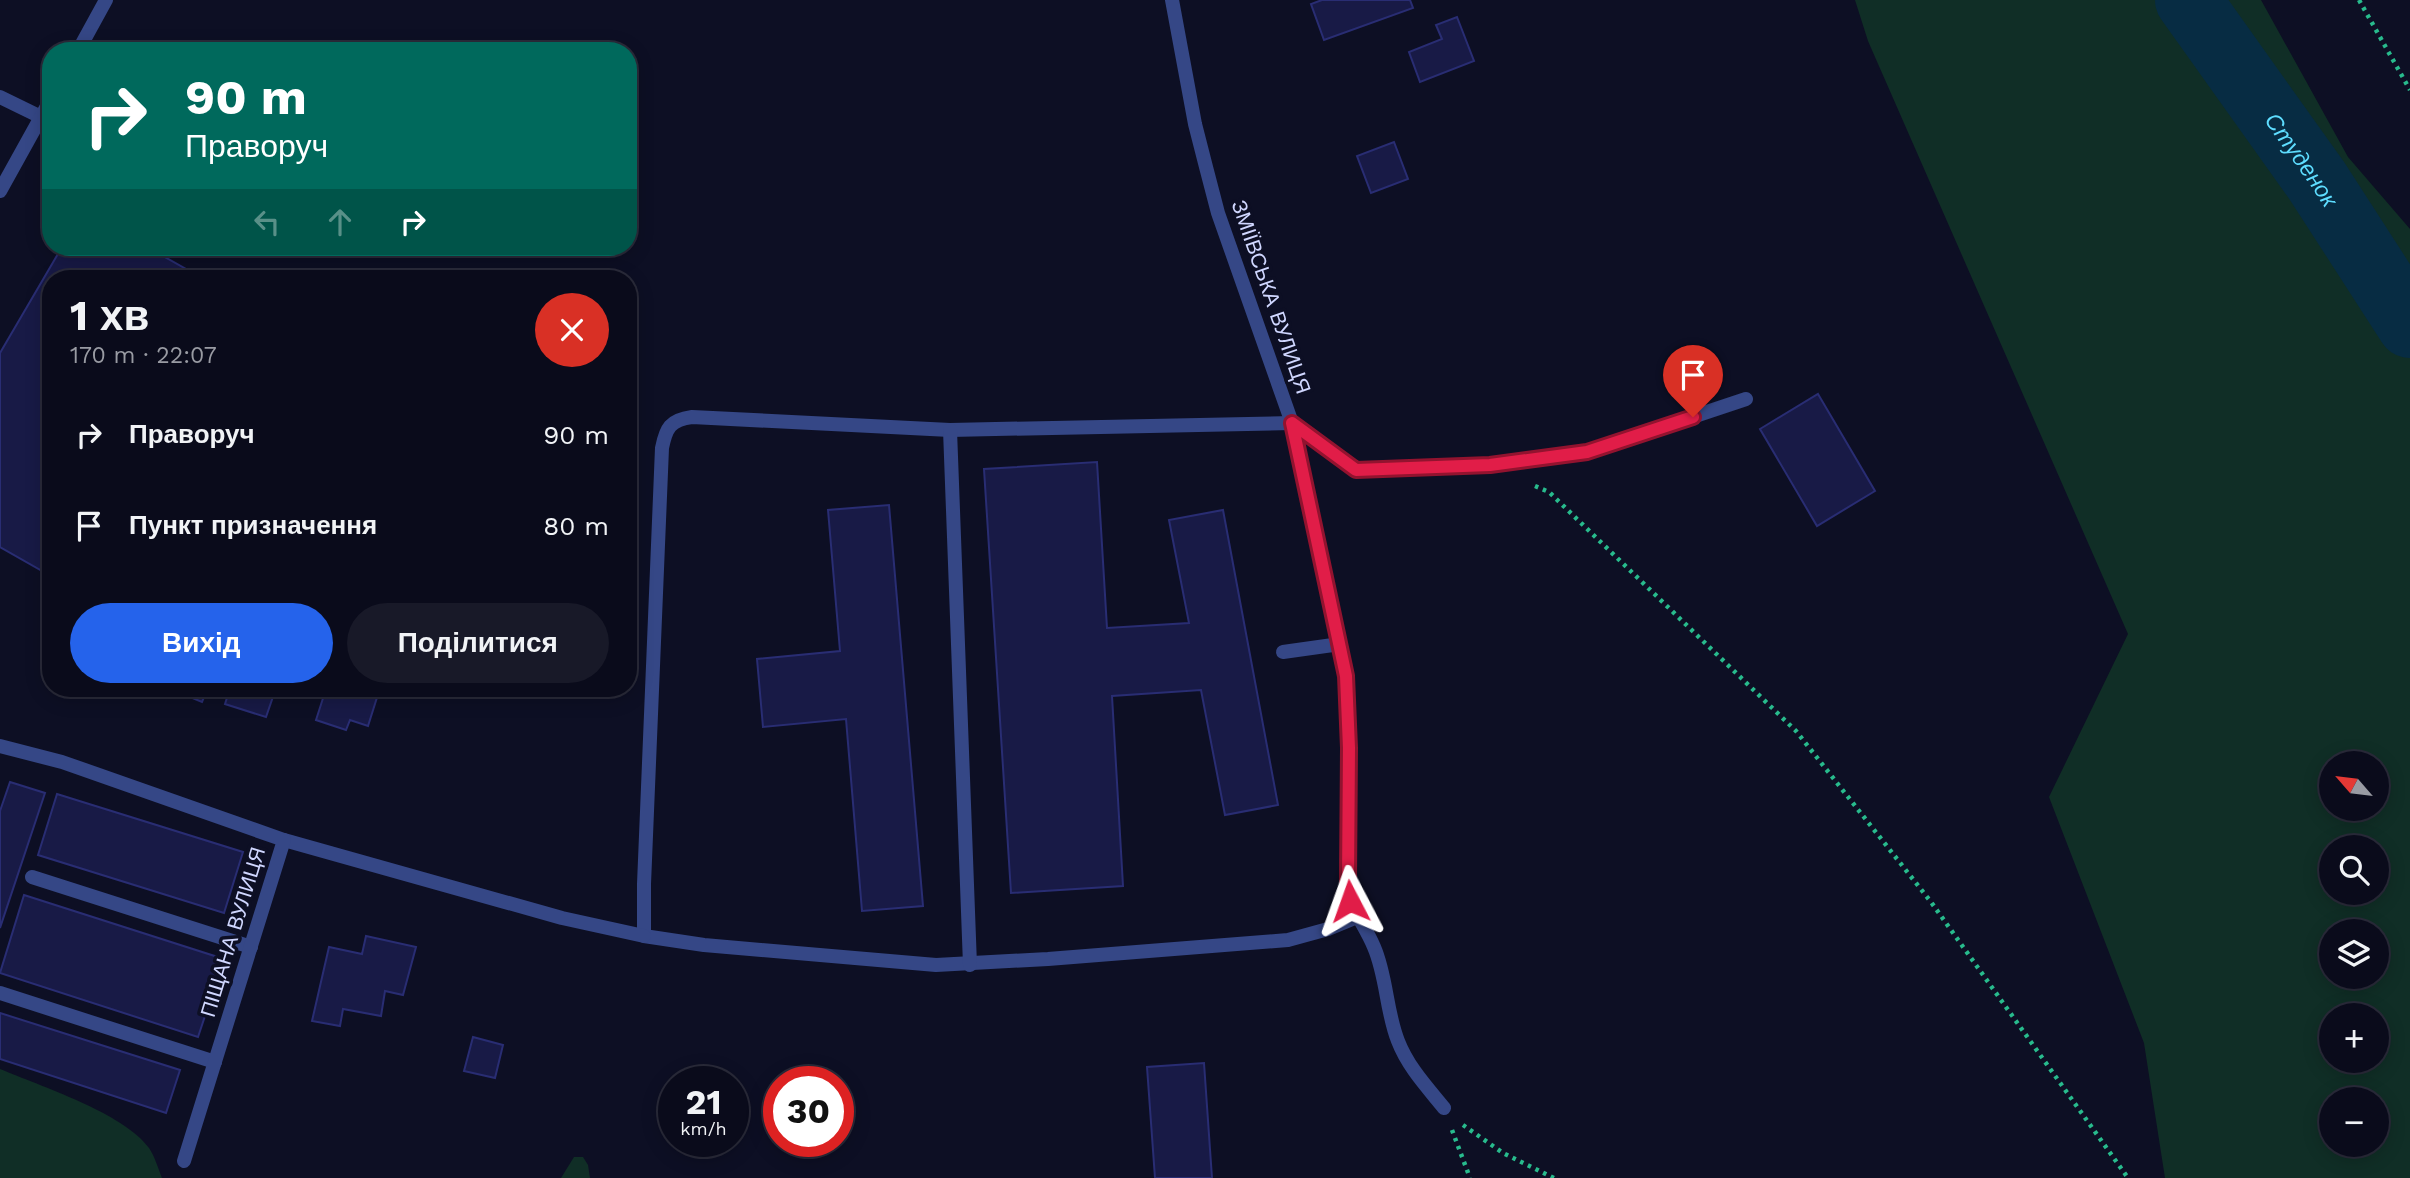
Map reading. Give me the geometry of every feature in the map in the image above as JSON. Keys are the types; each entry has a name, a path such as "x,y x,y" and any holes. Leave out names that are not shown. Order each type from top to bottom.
{"street":[{"path":"83,42 106,0"},
{"name":"ЗМІЇВСЬКА ВУЛИЦЯ","path":"1172,0 1195,124 1218,213 1292,423 1340,643 1348,708 1350,901 1374,947 1384,976 1397,1040 1409,1065 1444,1108"},
{"path":"0,97 41,117 0,191"},
{"path":"644,936 662,448 665,435 679,419 692,417 950,430 1292,423 1356,470 1490,465 1587,452 1746,399"},
{"path":"950,430 970,965"},
{"path":"1283,652 1340,643"},
{"name":"ПІЩАНА ВУЛИЦЯ","path":"0,746 62,762 284,840 184,1161"},
{"path":"284,840 562,918 644,936 704,945 905,964 970,965 1288,940 1328,929 1357,917"},
{"path":"32,877 251,947"},
{"path":"0,993 215,1062"}],"path":[{"path":"2359,0 2410,90"},
{"path":"1490,465 1549,492 1796,731 1931,902 2127,1178"},
{"path":"1444,1108 1470,1178"},
{"path":"1444,1108 1468,1129 1503,1153 1554,1178"}],"green space":[{"path":"1855,0 2261,0 2348,157 2410,229 2410,1178 2165,1178 2144,1043 2049,797 2128,634 1868,41"},
{"path":"0,1069 80,1102 121,1123 149,1148 162,1178 0,1178"},
{"path":"574,1157 583,1157 588,1165 590,1178 561,1178"}],"building":[{"path":"1322,0 1410,0 1413,8 1324,40 1311,4"},
{"path":"1457,17 1474,61 1420,82 1409,52 1442,39 1436,25"},
{"path":"1394,142 1408,179 1371,193 1357,156"},
{"path":"57,256 163,256 188,270 49,270"},
{"path":"42,281 42,571 0,547 0,353"},
{"path":"1818,394 1875,491 1817,526 1760,429"},
{"path":"1097,462 1107,628 1189,623 1169,520 1223,510 1278,805 1225,815 1201,690 1112,696 1123,886 1011,893 984,469"},
{"path":"889,505 923,906 862,911 846,719 763,727 757,659 840,651 828,510"},
{"path":"190,697 204,697 202,702"},
{"path":"227,697 273,697 266,717 225,704"},
{"path":"323,697 377,697 368,726 350,720 346,730 316,720"},
{"path":"10,782 45,793 0,928 0,811"},
{"path":"57,794 243,852 224,913 38,855"},
{"path":"24,895 224,959 198,1037 0,973"},
{"path":"366,936 416,947 403,995 385,991 381,1016 343,1009 340,1026 312,1021 329,947 362,954"},
{"path":"0,1013 180,1070 166,1113 0,1059"},
{"path":"473,1037 503,1045 495,1078 464,1071"},
{"path":"1204,1063 1212,1178 1155,1178 1147,1067"}],"waterway":[{"name":"Студенок","path":"2188,0 2317,181 2410,325"}],"route":[{"path":"1350,901 1347,857 1349,748 1346,676 1292,423 1356,470 1490,465 1587,452 1693,417"}]}
